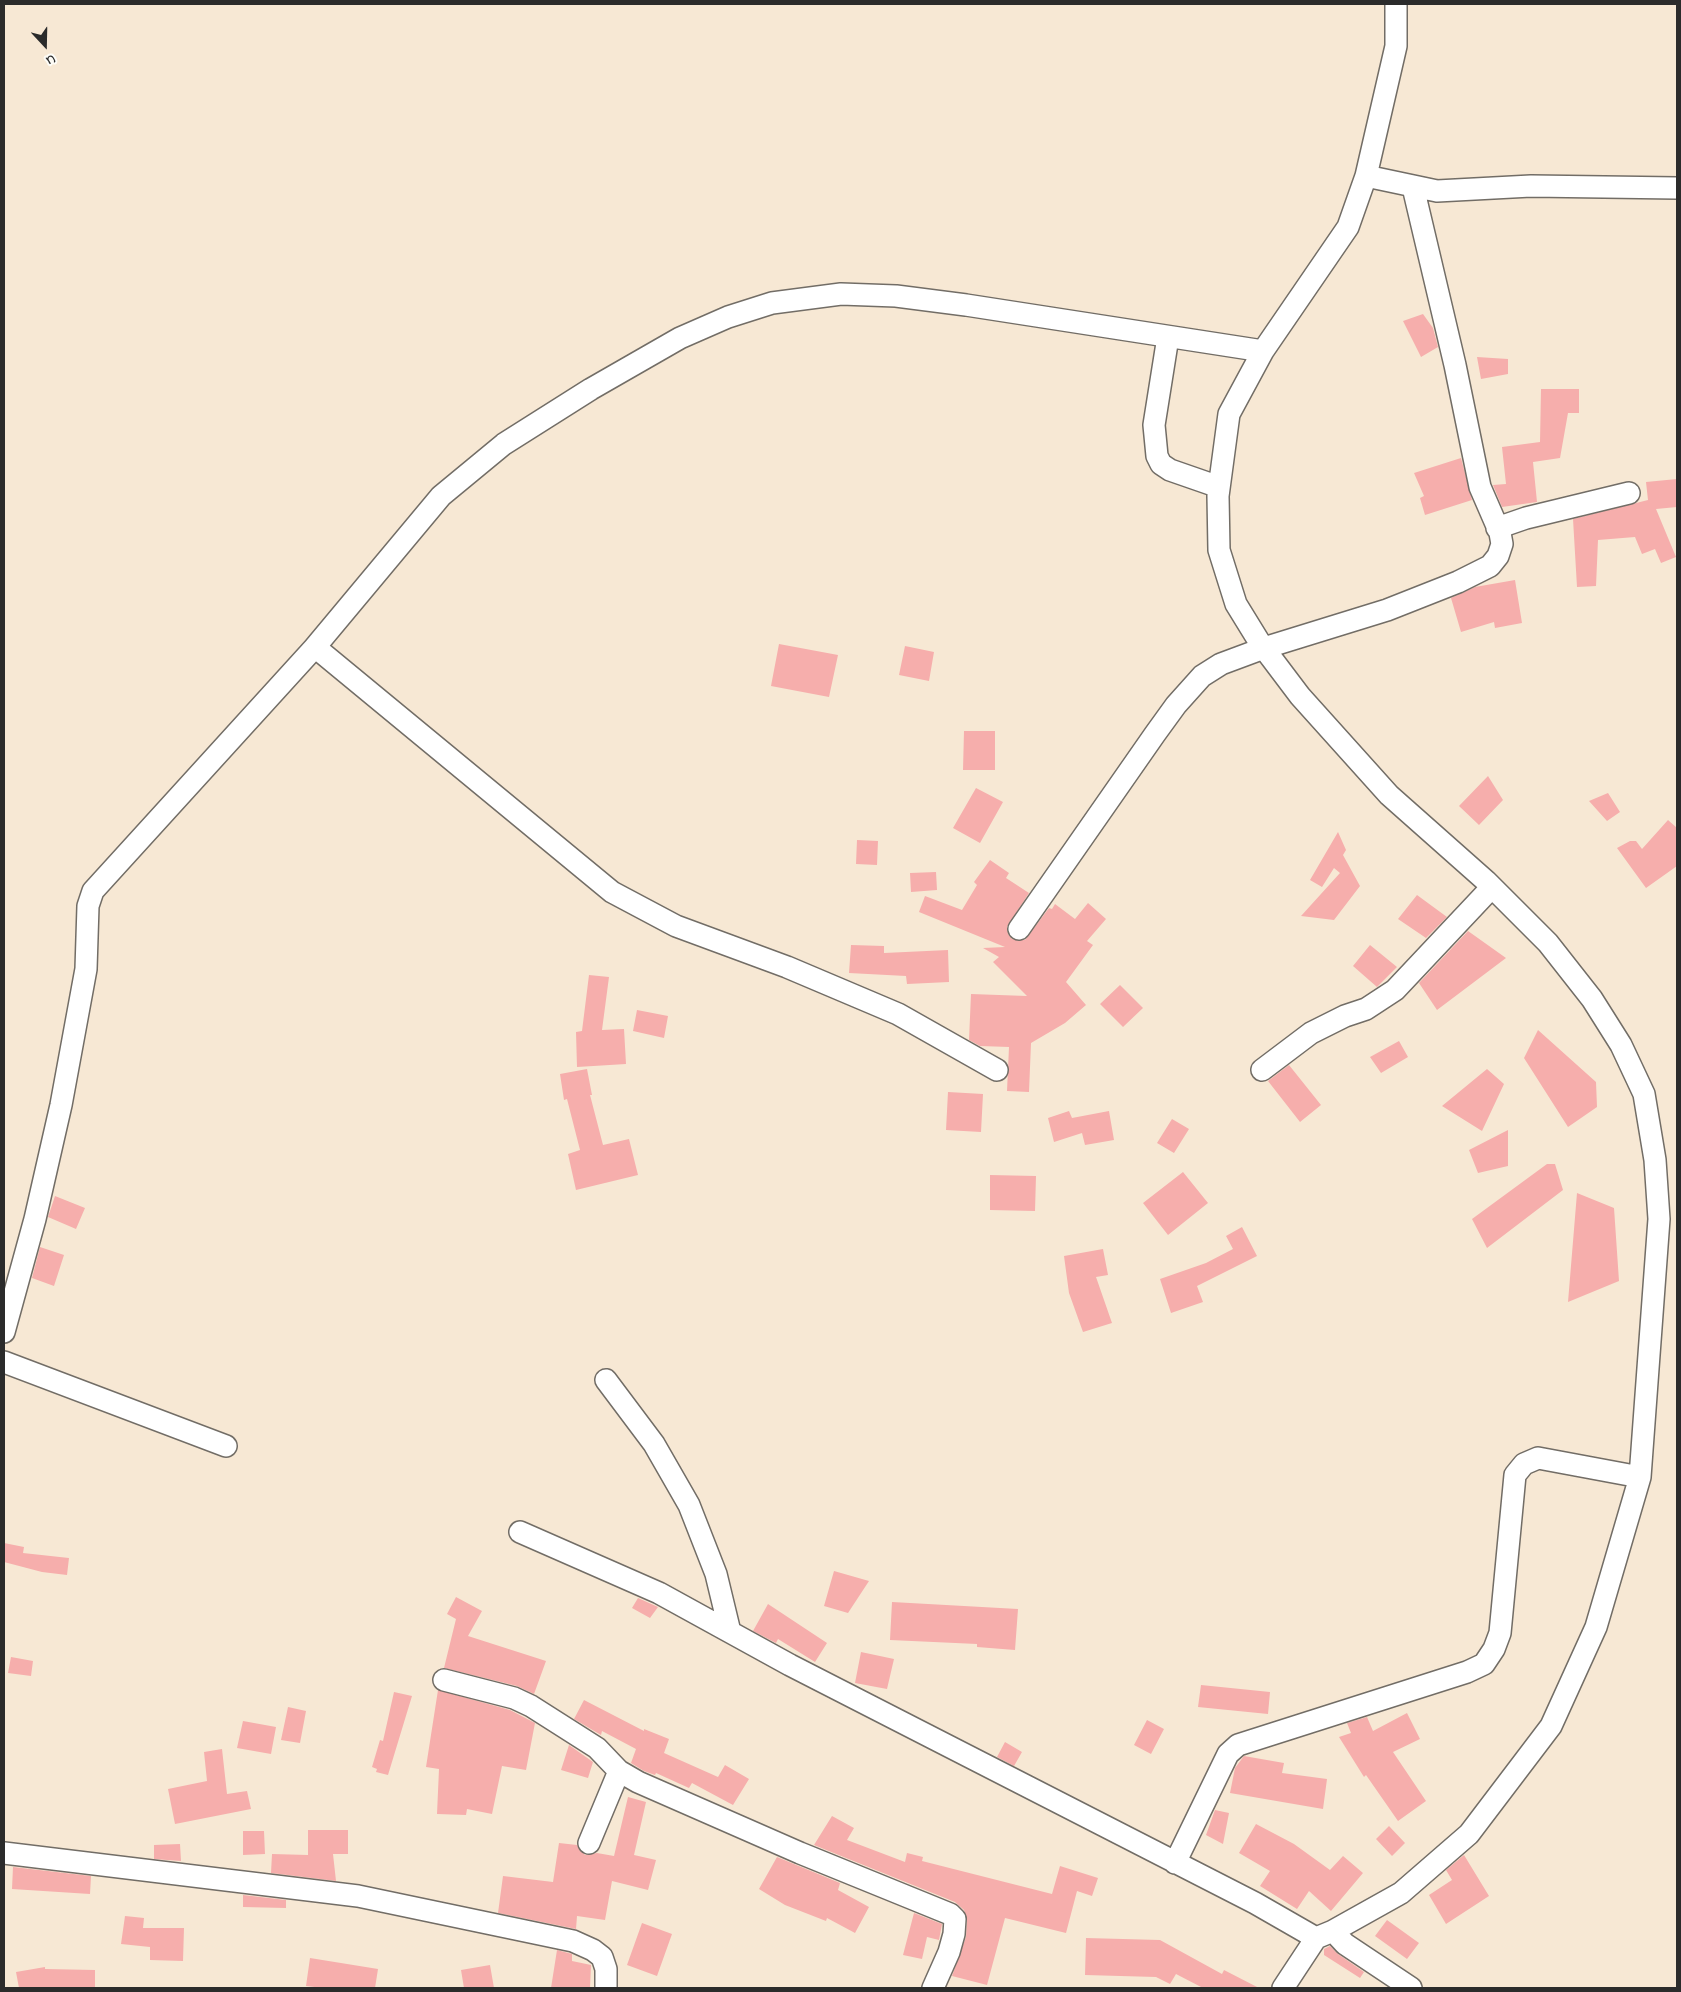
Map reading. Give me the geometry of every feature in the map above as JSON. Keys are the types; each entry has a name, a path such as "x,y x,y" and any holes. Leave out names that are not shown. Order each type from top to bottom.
{"street":[{"path":"1283,1988 1324,1935 1401,1893 1469,1834 1551,1726 1596,1627 1640,1476 1659,1219 1654,1160 1644,1094 1622,1045 1592,999 1548,943 1492,887 1389,795 1300,696 1264,648 1236,604 1219,550 1219,486 1229,414 1264,351 1348,227 1366,176 1396,46 1396,4"},
{"path":"1366,176 1413,187 1448,192 1531,186 1677,188"},
{"path":"1019,929 1176,706 1208,672 1221,664 1264,648 1388,610 1480,573 1490,566 1498,556 1502,544 1480,487 1455,365 1413,187"},
{"path":"4,1332 35,1219 76,1033 86,969 90,898 97,885 315,647 441,496 478,464 504,444 634,363 680,338 728,317 772,303 841,294 896,296 1264,351"},
{"path":"1168,337 1154,425 1157,456 1161,464 1170,470 1219,486"},
{"path":"1497,528 1533,516 1629,493"},
{"path":"315,647 612,892 676,926 787,967 898,1014 997,1070"},
{"path":"1262,1070 1311,1033 1345,1016 1366,1009 1395,990 1492,887"},
{"path":"4,1362 226,1446"},
{"path":"606,1380 654,1444 689,1505 716,1574 730,1632"},
{"path":"1175,1863 1228,1754 1238,1745 1467,1672 1484,1664 1494,1649 1500,1633 1515,1475 1524,1464 1538,1458 1640,1476"},
{"path":"520,1532 659,1593 807,1674 1175,1863 1255,1903 1345,1944 1411,1988"},
{"path":"444,1680 514,1698 531,1706 597,1748 619,1771 782,1846 950,1914 955,1919 954,1934 949,1952 932,1988"},
{"path":"590,1842 619,1771"},
{"path":"4,1853 358,1896 573,1941 593,1950 602,1958 606,1969 606,1988"}],"building":[{"path":"1423,314 1433,328 1438,347 1421,357 1403,321"},
{"path":"1477,357 1508,359 1508,374 1481,379"},
{"path":"1541,389 1579,389 1579,413 1568,413 1560,458 1533,462 1537,502 1502,507 1493,485 1506,484 1502,447 1540,442"},
{"path":"1461,458 1472,500 1425,515 1420,498 1424,496 1414,473"},
{"path":"1677,479 1677,507 1656,509 1676,557 1661,563 1655,549 1642,554 1635,537 1598,540 1596,586 1577,587 1573,519 1648,500 1646,482"},
{"path":"1515,580 1522,623 1495,628 1494,622 1461,632 1451,598 1475,587"},
{"path":"779,644 838,655 829,697 771,686"},
{"path":"905,646 934,652 929,681 899,675"},
{"path":"964,731 995,731 995,770 963,770"},
{"path":"1488,776 1503,800 1479,825 1459,806"},
{"path":"976,788 1003,802 980,843 953,828"},
{"path":"1608,793 1620,812 1607,821 1589,801"},
{"path":"1668,820 1677,828 1677,866 1646,888 1617,848 1630,841 1636,841 1642,849"},
{"path":"1338,832 1346,850 1343,855 1360,886 1334,920 1301,916 1340,873 1334,868 1322,887 1310,880"},
{"path":"857,840 878,841 877,865 856,864"},
{"path":"990,860 1009,873 1006,878 1029,893 1007,927 1008,934 1012,939 1025,940 1049,908 1052,909 1055,904 1075,919 1088,903 1106,919 1087,941 1093,945 1066,982 1086,1005 1065,1023 1031,1043 1029,1092 1007,1091 1009,1047 980,1046 969,1040 971,994 1027,996 993,962 999,957 983,948 1005,947 919,912 925,896 962,910 977,885 974,882"},
{"path":"936,872 937,890 911,892 910,873"},
{"path":"1417,895 1447,917 1426,938 1398,919"},
{"path":"1468,931 1506,958 1437,1010 1419,983"},
{"path":"851,945 884,946 884,953 948,950 949,982 907,984 906,976 849,973"},
{"path":"1370,945 1397,967 1377,987 1353,966"},
{"path":"589,975 609,977 602,1030 624,1029 626,1064 577,1067 576,1032 582,1031"},
{"path":"1120,985 1143,1008 1123,1027 1100,1004"},
{"path":"637,1010 668,1016 664,1038 633,1031"},
{"path":"1538,1030 1596,1082 1597,1107 1568,1127 1524,1058"},
{"path":"1399,1041 1408,1057 1381,1073 1370,1057"},
{"path":"1289,1065 1321,1105 1300,1122 1268,1081"},
{"path":"587,1069 592,1095 590,1095 603,1145 629,1139 638,1175 576,1190 568,1154 580,1150 567,1099 564,1100 560,1074"},
{"path":"1487,1069 1504,1084 1482,1131 1442,1106"},
{"path":"948,1092 983,1094 981,1132 946,1130"},
{"path":"1069,1111 1072,1118 1109,1111 1114,1140 1085,1145 1082,1133 1054,1142 1048,1118"},
{"path":"1172,1119 1189,1129 1174,1153 1157,1143"},
{"path":"1508,1130 1508,1166 1478,1173 1469,1150"},
{"path":"1547,1164 1555,1164 1563,1190 1487,1248 1472,1219"},
{"path":"1183,1172 1208,1203 1168,1235 1143,1203"},
{"path":"990,1175 1036,1176 1035,1211 990,1210"},
{"path":"1577,1193 1614,1208 1619,1281 1568,1302"},
{"path":"55,1196 85,1208 76,1229 48,1217"},
{"path":"1242,1227 1257,1256 1197,1286 1203,1302 1171,1313 1160,1279 1206,1263 1233,1249 1226,1236"},
{"path":"40,1247 64,1255 54,1286 32,1278"},
{"path":"1103,1249 1108,1275 1096,1277 1112,1323 1083,1332 1069,1293 1064,1256"},
{"path":"4,1543 24,1547 23,1553 69,1558 67,1575 42,1572 4,1562"},
{"path":"834,1571 869,1581 848,1613 824,1606"},
{"path":"456,1597 482,1611 468,1636 546,1661 534,1694 517,1686 444,1668 456,1619 447,1614"},
{"path":"638,1598 658,1607 650,1618 632,1608"},
{"path":"892,1602 1018,1609 1015,1650 977,1647 977,1644 890,1640"},
{"path":"768,1604 827,1643 815,1662 778,1639 776,1643 753,1631"},
{"path":"861,1652 894,1659 887,1689 855,1683"},
{"path":"11,1657 33,1661 31,1676 8,1673"},
{"path":"1201,1685 1270,1692 1268,1714 1198,1707"},
{"path":"438,1690 510,1710 535,1723 526,1770 502,1766 492,1814 467,1809 466,1815 437,1814 439,1769 426,1767"},
{"path":"394,1692 412,1696 388,1775 376,1772 377,1769 372,1767 380,1740 383,1741"},
{"path":"584,1700 644,1731 644,1729 669,1739 664,1753 718,1777 725,1765 749,1779 733,1805 692,1783 689,1788 656,1773 655,1775 644,1771 631,1763 636,1749 602,1731 601,1735 574,1719"},
{"path":"288,1707 306,1711 300,1743 281,1740"},
{"path":"1407,1713 1420,1739 1393,1752 1426,1801 1398,1821 1366,1775 1364,1777 1339,1737 1351,1733 1347,1723 1367,1717 1373,1731"},
{"path":"1147,1720 1164,1729 1151,1754 1134,1745"},
{"path":"243,1721 276,1727 271,1754 237,1748"},
{"path":"1005,1742 1022,1752 1014,1766 997,1757"},
{"path":"569,1745 593,1762 588,1778 561,1770"},
{"path":"222,1749 227,1794 247,1791 251,1809 175,1824 168,1789 207,1781 204,1752"},
{"path":"1244,1756 1284,1763 1282,1773 1327,1779 1323,1809 1230,1793 1235,1768"},
{"path":"628,1797 646,1802 634,1855 656,1860 648,1890 612,1881 605,1920 577,1916 576,1929 498,1913 503,1876 553,1882 559,1843 577,1845 585,1855 597,1853 614,1856"},
{"path":"1215,1810 1229,1813 1223,1844 1206,1835"},
{"path":"832,1816 854,1828 847,1840 905,1862 907,1853 923,1857 922,1861 1052,1894 1060,1866 1098,1878 1092,1896 1077,1891 1066,1933 1005,1918 987,1985 952,1976 966,1937 967,1919 964,1910 955,1902 814,1845"},
{"path":"1256,1824 1294,1844 1330,1870 1343,1856 1363,1873 1331,1911 1309,1891 1297,1909 1260,1886 1270,1871 1239,1853"},
{"path":"1389,1826 1405,1843 1392,1856 1376,1839"},
{"path":"308,1830 348,1830 348,1854 333,1854 336,1881 271,1873 272,1854 308,1855"},
{"path":"243,1831 264,1831 265,1854 243,1855"},
{"path":"180,1844 181,1861 154,1859 154,1845"},
{"path":"1464,1855 1489,1896 1446,1924 1429,1895 1452,1880 1446,1870"},
{"path":"777,1857 840,1883 838,1890 869,1907 855,1933 827,1918 826,1921 785,1905 759,1889"},
{"path":"13,1867 91,1876 90,1894 12,1889"},
{"path":"243,1895 286,1900 286,1908 243,1907"},
{"path":"914,1913 942,1924 939,1940 927,1937 922,1959 903,1955"},
{"path":"125,1916 144,1918 143,1928 184,1928 183,1961 150,1960 150,1947 121,1944"},
{"path":"1387,1920 1419,1943 1407,1959 1375,1936"},
{"path":"642,1923 672,1934 657,1976 627,1965"},
{"path":"1086,1938 1160,1940 1222,1974 1224,1970 1259,1988 1203,1988 1176,1974 1170,1984 1156,1977 1085,1975"},
{"path":"1330,1946 1364,1972 1360,1978 1324,1955 1324,1949"},
{"path":"557,1950 572,1954 572,1961 591,1965 590,1988 551,1988"},
{"path":"310,1958 378,1969 375,1988 323,1988 306,1986"},
{"path":"490,1965 494,1988 464,1988 461,1970"},
{"path":"45,1967 45,1969 95,1970 95,1988 19,1988 16,1972"}]}
